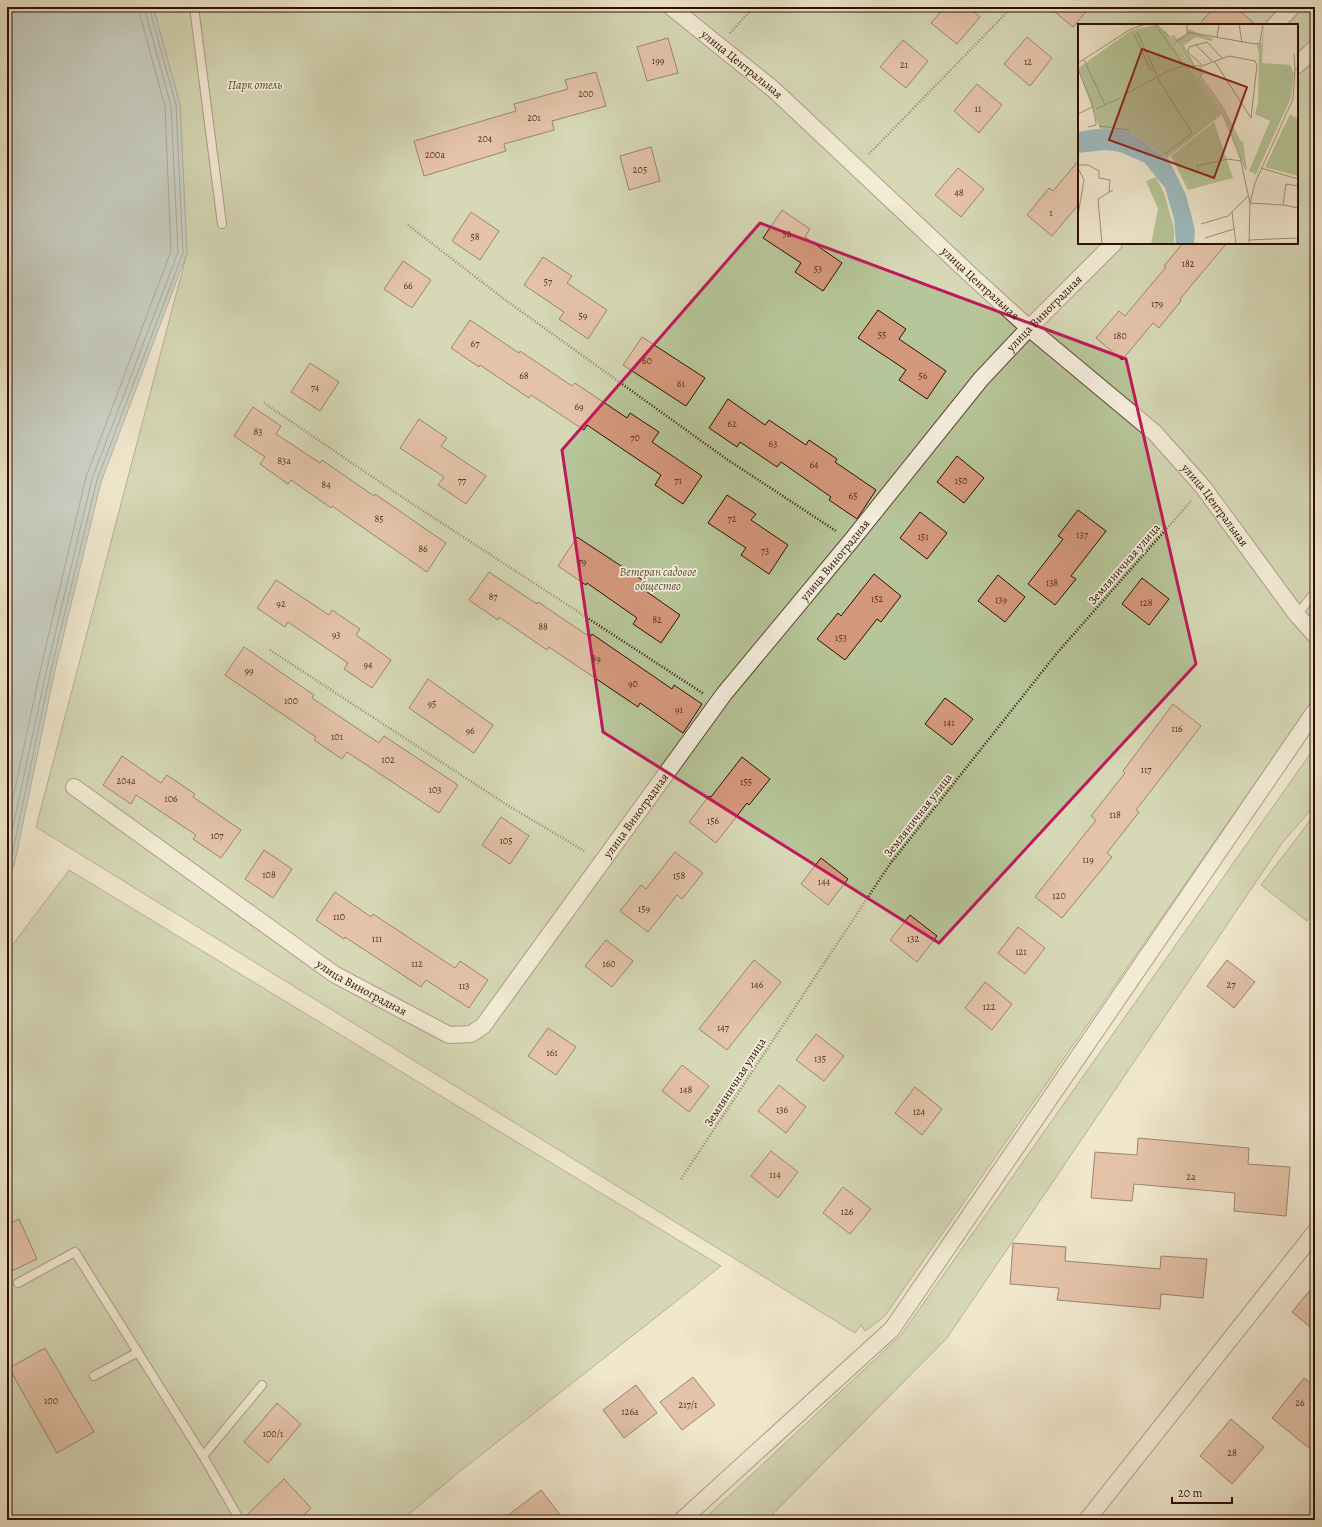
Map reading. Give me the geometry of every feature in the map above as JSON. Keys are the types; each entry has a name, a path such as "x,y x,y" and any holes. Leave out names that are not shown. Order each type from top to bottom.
{"street":[{"name":"улица Центральная","path":"671,7 773,89 1029,328 1155,432 1203,487 1297,615 1315,635"},
{"path":"1276,24 1292,7"},
{"path":"1298,65 1315,48"},
{"name":"улица Виноградная","path":"74,787 334,974 449,1035 471,1034 483,1026 717,703 981,380 1109,245"},
{"path":"682,1520 892,1329 1315,711"},
{"path":"1087,1520 1315,1232"}],"lane":[{"path":"194,7 222,224"},
{"path":"1297,615 1315,592"},
{"path":"18,1283 75,1252 203,1456 240,1520"},
{"path":"94,1376 138,1352"},
{"path":"203,1456 262,1385"}],"path":[{"path":"719,46 754,7"},
{"path":"856,167 1012,7"},
{"path":"408,224 504,299 725,458 850,541"},
{"path":"264,403 393,490 558,597 717,703"},
{"name":"Земляничная улица","path":"681,1179 890,864 1057,654 1203,487"},
{"path":"270,650 507,805 603,862"}],"highlighted area":[{"path":"760,223 1126,359 1196,664 939,943 603,732 562,450"}],"green space":[{"name":"Ветеран садовое общество","path":"153,7 1315,7 1315,697 885,1316 865,1331 861,1325 855,1333 36,827 187,253 180,105"},
{"path":"1315,747 1315,805 1283,842 947,1338 767,1520 703,1520 901,1335"},
{"path":"1315,814 1315,910 1307,921 1261,885"},
{"path":"69,870 721,1266 458,1473 402,1520 7,1520 7,952"}],"water":[{"path":"7,7 153,7 180,105 187,253 101,482 55,670 14,866 7,875"}],"building":[{"path":"945,7 968,7 980,17 957,44 931,23"},
{"path":"1049,7 1090,7 1073,27"},
{"path":"1214,7 1235,7 1255,24 1200,24"},
{"path":"1027,37 1052,58 1030,86 1004,64"},
{"path":"668,38 678,73 647,81 637,47"},
{"path":"903,40 928,61 906,88 880,67"},
{"path":"596,72 606,106 552,121 554,130 504,144 506,151 424,176 414,141 516,111 514,104 568,89 565,80"},
{"path":"977,84 1002,105 979,133 954,111"},
{"path":"651,147 660,181 629,190 620,156"},
{"path":"1078,161 1078,205 1052,236 1027,215 1049,188 1053,191"},
{"path":"958,168 984,189 961,217 935,195"},
{"path":"782,210 810,229 805,237 842,263 823,291 795,272 801,263 763,238"},
{"path":"471,212 499,231 480,260 452,241"},
{"path":"1182,244 1226,244 1180,299 1181,301 1159,328 1153,323 1122,360 1096,338 1119,311 1125,316 1166,267 1164,266"},
{"path":"543,257 572,276 567,283 607,310 588,339 559,319 564,312 524,285"},
{"path":"403,261 431,280 412,308 384,289"},
{"path":"878,310 906,329 899,339 946,371 927,399 899,380 906,370 858,338"},
{"path":"470,320 572,386 575,383 627,418 630,413 659,432 652,442 702,476 683,504 655,485 661,475 587,425 584,430 531,395 529,398 480,365 479,367 451,348"},
{"path":"642,337 705,378 686,406 623,365"},
{"path":"310,363 339,382 320,411 291,392"},
{"path":"728,399 765,425 769,420 806,445 809,440 837,459 835,462 876,490 857,519 829,500 831,497 781,462 777,467 740,442 737,447 709,428"},
{"path":"253,407 281,426 276,434 320,463 322,460 374,496 375,494 446,543 427,572 332,506 331,508 291,480 288,484 260,464 265,457 234,436"},
{"path":"419,419 447,438 441,446 486,476 466,504 438,485 444,477 400,448"},
{"path":"957,456 984,478 964,503 937,482"},
{"path":"727,495 756,514 751,520 788,545 769,574 741,555 746,548 708,523"},
{"path":"1078,510 1106,531 1071,576 1076,579 1055,605 1028,584 1063,539 1058,536"},
{"path":"920,512 947,533 927,559 900,538"},
{"path":"577,537 644,581 640,587 680,615 661,643 633,624 637,618 587,583 586,585 558,566"},
{"path":"489,572 537,604 538,602 590,637 592,634 672,689 674,685 702,704 683,733 640,703 638,707 549,647 547,650 499,617 498,620 469,600"},
{"path":"874,574 901,596 881,622 877,619 845,660 817,639 838,613 841,616"},
{"path":"998,575 1025,597 1005,622 978,601"},
{"path":"1142,578 1169,599 1149,625 1122,604"},
{"path":"276,580 329,615 332,610 360,629 356,635 391,660 372,688 344,669 348,663 288,622 285,627 257,608"},
{"path":"244,647 314,695 312,698 379,743 384,736 458,785 439,813 347,752 342,759 314,740 316,737 225,675"},
{"path":"428,679 493,725 474,753 409,708"},
{"path":"945,698 973,719 952,745 925,724"},
{"path":"1173,704 1201,726 1136,810 1139,812 1107,853 1112,857 1062,918 1035,897 1096,820 1091,816 1125,773 1123,771"},
{"path":"122,756 161,783 167,775 195,794 193,797 241,830 221,858 193,839 196,835 136,795 131,804 103,785"},
{"path":"742,757 770,779 749,805 747,803 716,843 689,822 709,796 711,797"},
{"path":"501,817 529,836 510,864 482,845"},
{"path":"264,850 292,869 273,898 245,879"},
{"path":"675,852 703,873 682,899 677,895 648,932 620,911 641,885 646,889"},
{"path":"821,858 848,879 828,905 801,884"},
{"path":"335,892 371,917 373,914 455,968 460,961 488,980 469,1008 426,980 421,987 345,937 344,939 316,920"},
{"path":"910,915 937,936 917,962 890,940"},
{"path":"1018,927 1045,948 1025,974 998,953"},
{"path":"606,940 633,961 612,987 585,966"},
{"path":"754,960 781,982 727,1050 699,1029"},
{"path":"1227,960 1255,982 1234,1008 1207,986"},
{"path":"985,982 1012,1004 992,1030 965,1008"},
{"path":"548,1028 576,1047 556,1075 528,1056"},
{"path":"816,1034 844,1056 824,1081 796,1060"},
{"path":"682,1065 709,1086 689,1112 662,1091"},
{"path":"779,1085 806,1107 786,1133 758,1111"},
{"path":"915,1087 942,1109 922,1135 895,1113"},
{"path":"1138,1138 1249,1148 1248,1164 1290,1167 1286,1216 1234,1211 1235,1193 1134,1184 1132,1201 1091,1198 1095,1152 1137,1155"},
{"path":"771,1151 798,1172 778,1198 751,1176"},
{"path":"843,1187 871,1209 850,1234 823,1213"},
{"path":"19,1219 37,1259 7,1273 7,1225"},
{"path":"1013,1243 1066,1247 1065,1261 1160,1269 1161,1256 1207,1259 1203,1298 1161,1294 1160,1309 1057,1300 1059,1288 1010,1284"},
{"path":"1315,1284 1315,1331 1292,1312"},
{"path":"45,1348 94,1432 57,1453 9,1368"},
{"path":"693,1377 715,1405 682,1430 660,1402"},
{"path":"1304,1378 1315,1386 1315,1453 1272,1418"},
{"path":"636,1385 657,1413 624,1438 603,1410"},
{"path":"277,1403 301,1424 268,1463 244,1442"},
{"path":"1231,1419 1264,1447 1232,1484 1200,1456"},
{"path":"284,1479 311,1508 299,1520 245,1520 245,1517"},
{"path":"541,1490 564,1520 502,1520"}],"park label":[{"name":"Парк отель","path":"255,85"}]}
